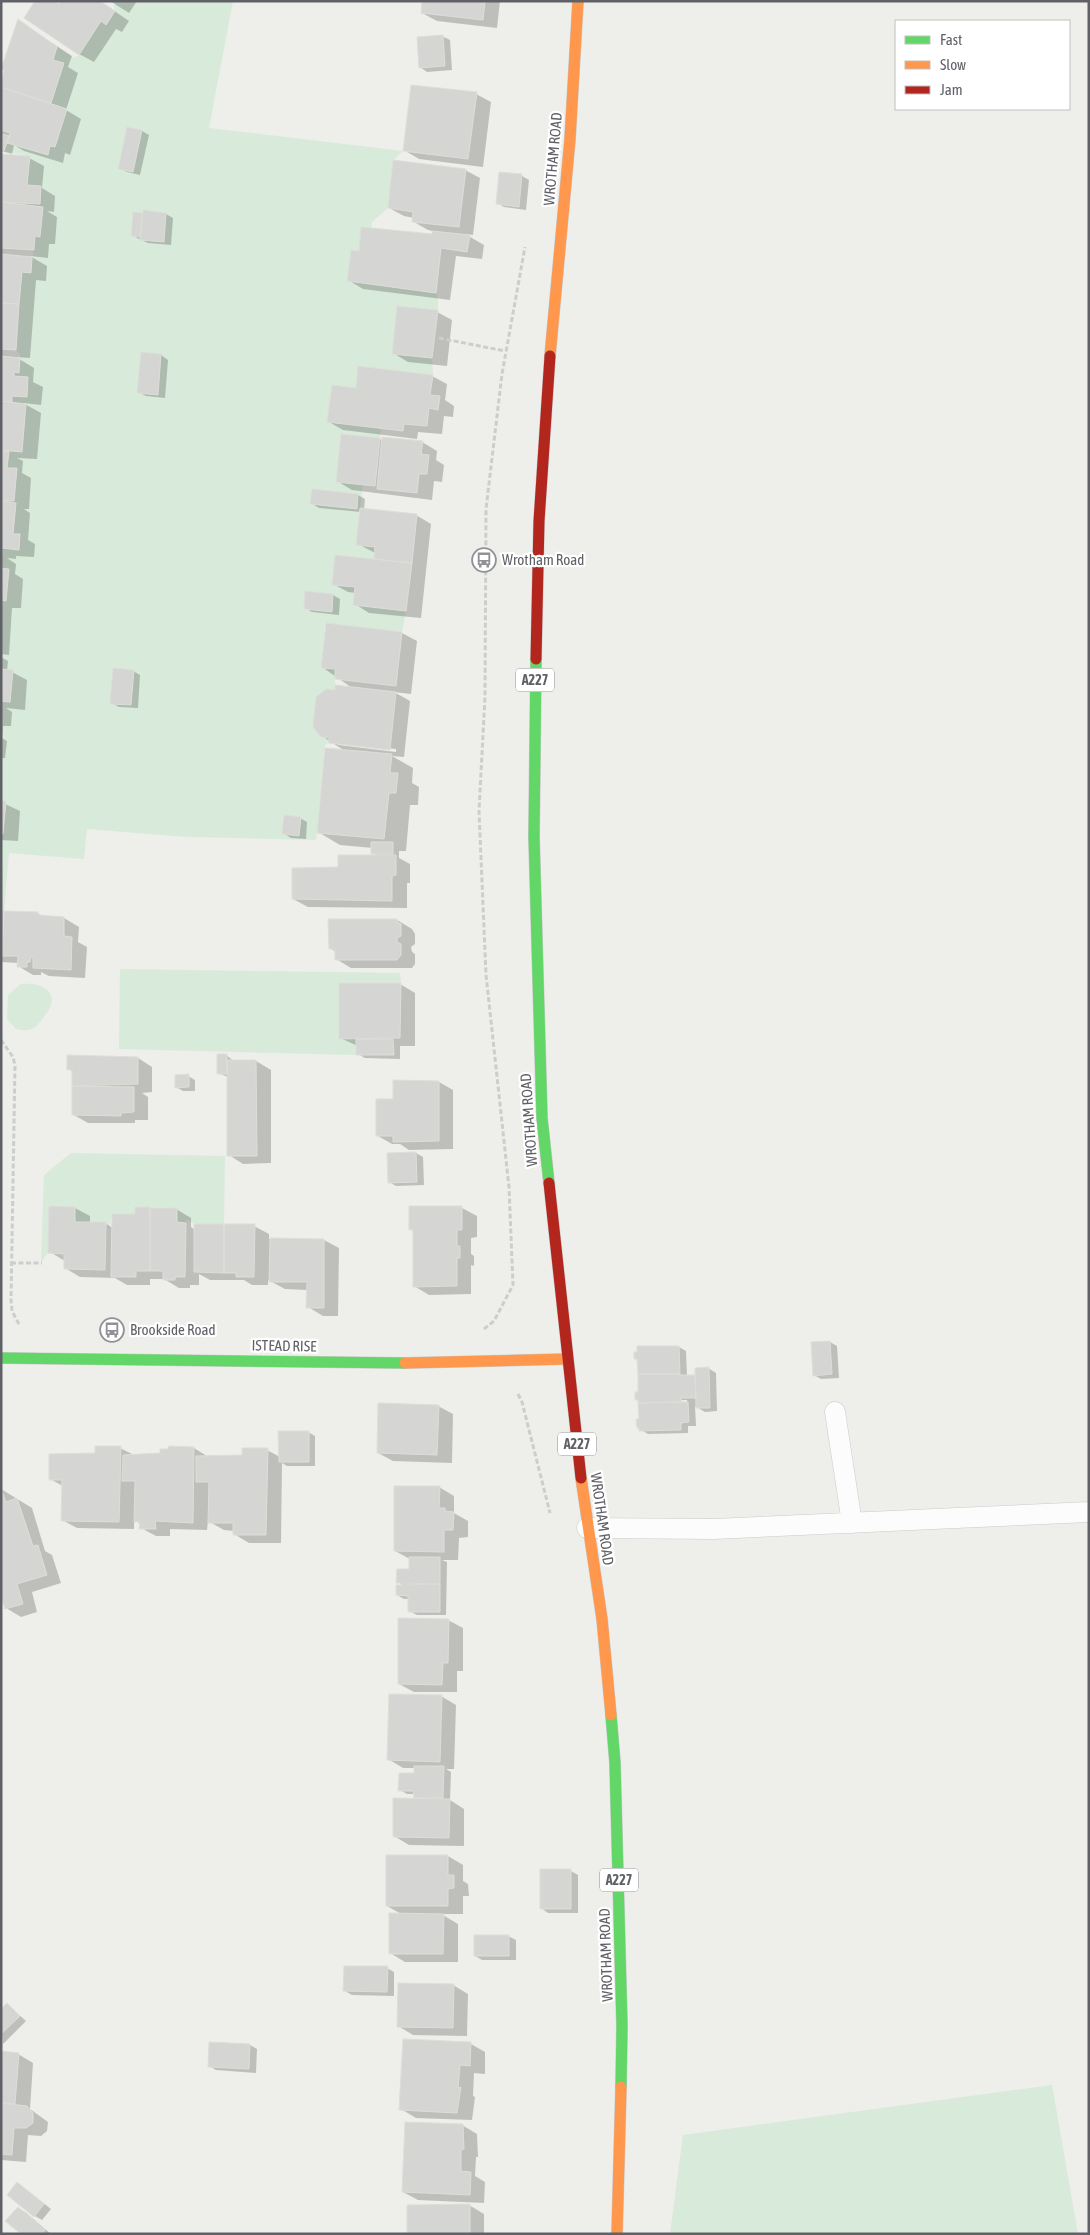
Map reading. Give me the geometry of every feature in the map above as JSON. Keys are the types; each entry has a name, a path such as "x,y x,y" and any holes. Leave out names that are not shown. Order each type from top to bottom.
{"main road":[{"name":"WROTHAM ROAD","path":"578,1 570,139 550,356 539,521 534,837 542,1118 567,1359 588,1528 602,1619 616,1763 622,2026 616,2234"},
{"name":"ISTEAD RISE","path":"1,1358 448,1363 567,1359"}],"lane":[{"path":"836,1412 852,1523"},
{"path":"588,1528 714,1529 1089,1512"}],"path":[{"path":"439,338 505,351"},
{"path":"1,1040 13,1057 15,1066 12,1306 17,1322 23,1329"},
{"path":"12,1263 42,1263"},
{"path":"516,1392 522,1402 551,1516"}],"green space":[{"path":"117,1 233,1 209,128 403,151 393,160 388,208 372,222 371,229 361,227 359,251 351,250 347,281 436,293 438,310 397,306 392,354 432,358 433,375 359,366 356,388 332,385 327,421 381,428 380,438 341,434 336,482 363,485 360,508 375,547 374,559 335,555 332,584 355,587 354,605 406,611 402,632 325,623 321,668 335,669 335,690 313,727 321,737 329,738 329,743 325,745 316,840 186,837 87,829 84,859 9,853 4,911 1,910 1,834 3,833 6,802 1,801 1,701 10,702 13,671 1,669 1,600 6,600 8,569 1,568 1,554 4,553 2,548 19,549 20,534 13,534 15,503 4,502 14,501 17,469 7,468 8,451 22,452 26,404 12,402 12,396 27,397 28,378 14,376 14,372 19,373 20,354 16,350 22,272 31,273 35,236 40,236 43,208 26,205 26,203 40,204 41,186 27,185 29,156 4,151 7,143 48,155 50,146 55,147 67,109 51,104 64,64 53,60 57,47 74,58 79,55 101,21 107,24 115,11 114,5","holes":["127,127 142,130 133,172 118,168"]},
{"path":"120,969 400,973 401,983 339,983 339,1038 356,1039 356,1055 119,1049"},
{"path":"21,984 38,985 44,988 49,992 52,1003 42,1020 32,1029 28,1030 16,1029 7,1019 8,995"},
{"path":"71,1153 225,1156 224,1224 194,1224 187,1219 186,1223 177,1222 177,1208 136,1207 135,1214 112,1214 109,1229 106,1222 75,1222 75,1207 50,1206 48,1253 41,1262 44,1175"},
{"path":"1052,2085 1078,2234 670,2234 683,2135"}],"building":[{"path":"35,1 55,1 59,4 60,1 100,1 115,11 106,25 101,21 79,55 24,18"},
{"path":"422,1 485,1 483,20 421,13"},
{"path":"18,19 57,47 53,60 64,63 51,103 1,87 4,70 1,69"},
{"path":"443,35 445,66 419,68 417,37"},
{"path":"411,85 477,92 468,159 403,151"},
{"path":"1,87 67,109 55,147 50,146 48,155 7,143 10,133 1,130"},
{"path":"127,127 142,130 133,172 118,169"},
{"path":"1,134 9,136 4,151 1,150"},
{"path":"1,154 30,156 27,185 41,186 40,204 1,202"},
{"path":"393,160 466,169 459,227 412,222 413,212 388,208"},
{"path":"499,172 522,174 519,207 496,204"},
{"path":"1,202 43,207 40,237 35,236 34,250 1,248"},
{"path":"143,210 166,213 164,242 140,240"},
{"path":"133,212 142,213 140,237 131,236"},
{"path":"361,227 432,234 432,231 470,235 467,252 441,248 436,293 347,281 351,250 359,251"},
{"path":"1,254 32,257 31,273 22,272 19,304 1,303"},
{"path":"1,303 19,304 16,350 1,349"},
{"path":"397,306 438,310 432,358 392,354"},
{"path":"141,352 161,354 158,395 137,393"},
{"path":"1,356 20,358 19,373 14,372 14,376 28,377 27,397 12,396 12,402 1,401"},
{"path":"358,366 433,375 430,395 440,396 438,410 429,408 427,426 404,424 403,431 327,422 332,385 356,388"},
{"path":"1,401 26,404 22,452 1,450"},
{"path":"341,434 380,438 375,486 336,482"},
{"path":"382,437 423,441 421,454 429,455 427,474 419,474 417,493 377,489"},
{"path":"1,451 9,451 7,468 17,468 14,501 1,501"},
{"path":"312,489 358,494 357,509 310,504"},
{"path":"1,501 16,503 13,534 20,534 19,550 2,548 1,551"},
{"path":"360,508 417,514 412,563 374,559 375,547 356,545"},
{"path":"335,555 412,563 406,611 353,605 355,587 332,585"},
{"path":"1,568 9,569 6,601 1,600"},
{"path":"305,591 333,594 332,612 304,609"},
{"path":"326,623 402,632 396,686 335,679 335,669 321,668"},
{"path":"113,668 134,670 131,705 110,704"},
{"path":"1,669 13,670 10,702 1,701"},
{"path":"335,685 396,692 390,750 329,743 329,738 321,737 313,727 316,697 326,689 335,690"},
{"path":"325,748 392,754 390,773 398,773 396,793 389,793 384,839 317,833"},
{"path":"1,801 6,801 3,834 1,834"},
{"path":"284,815 301,817 299,836 282,834"},
{"path":"371,842 393,842 393,854 371,854"},
{"path":"338,855 396,855 396,875 392,876 392,901 292,899 292,868 338,867"},
{"path":"1,910 4,911 2,956 1,955"},
{"path":"4,911 38,912 38,915 64,917 64,936 72,937 71,970 33,968 33,957 31,957 30,962 27,962 27,967 17,967 18,956 2,956"},
{"path":"328,919 397,919 397,922 401,924 401,936 397,938 397,942 401,944 401,955 397,960 335,960 335,949 329,949"},
{"path":"339,983 401,983 400,1038 339,1039"},
{"path":"356,1039 393,1039 394,1055 356,1055"},
{"path":"217,1054 227,1054 227,1074 217,1074"},
{"path":"67,1055 138,1057 138,1084 72,1086 72,1069 67,1070"},
{"path":"227,1060 256,1060 257,1156 227,1156"},
{"path":"189,1074 189,1087 175,1088 175,1075"},
{"path":"393,1080 439,1081 439,1141 393,1142 393,1136 376,1136 376,1099 393,1099"},
{"path":"72,1086 134,1087 134,1112 121,1113 121,1116 72,1115"},
{"path":"416,1152 417,1182 388,1183 387,1153"},
{"path":"49,1206 75,1207 75,1222 106,1222 105,1270 64,1269 64,1254 48,1253"},
{"path":"409,1206 462,1206 462,1230 457,1230 457,1246 460,1246 460,1258 457,1258 457,1286 413,1287 413,1229 409,1230"},
{"path":"135,1207 150,1207 150,1271 136,1271 136,1277 111,1277 112,1214 135,1214"},
{"path":"150,1208 177,1208 177,1222 186,1223 185,1277 175,1277 175,1280 163,1280 163,1271 150,1271"},
{"path":"194,1224 224,1224 224,1273 194,1272"},
{"path":"224,1224 255,1224 254,1277 236,1277 236,1273 224,1273"},
{"path":"270,1238 324,1239 324,1308 306,1308 307,1282 269,1282"},
{"path":"830,1341 832,1374 813,1376 811,1342"},
{"path":"637,1346 679,1346 680,1374 638,1374 637,1359 634,1359 634,1352 637,1352"},
{"path":"709,1367 710,1408 696,1408 695,1368"},
{"path":"638,1374 695,1375 696,1398 681,1398 681,1402 638,1403 638,1400 635,1400 635,1392 638,1392"},
{"path":"688,1402 689,1422 681,1423 681,1430 639,1431 639,1428 637,1428 636,1419 639,1419 638,1403"},
{"path":"378,1403 439,1405 437,1455 377,1453"},
{"path":"278,1431 309,1431 309,1462 279,1462"},
{"path":"95,1446 121,1446 119,1522 61,1521 62,1480 49,1480 49,1454 95,1453"},
{"path":"169,1446 194,1447 193,1523 155,1521 156,1529 139,1529 140,1521 134,1522 135,1481 122,1481 123,1455 160,1453 160,1449 168,1449"},
{"path":"242,1448 268,1448 266,1535 233,1535 233,1523 208,1523 209,1482 196,1482 196,1456 242,1455"},
{"path":"394,1486 440,1486 439,1508 445,1508 445,1511 454,1512 453,1530 444,1530 444,1552 394,1551"},
{"path":"1,1488 6,1502 17,1498 33,1546 38,1545 47,1575 17,1584 23,1604 5,1609 1,1597"},
{"path":"409,1557 440,1557 440,1584 396,1583 397,1569 409,1569"},
{"path":"440,1584 440,1612 408,1612 408,1596 396,1595 396,1585"},
{"path":"398,1618 449,1619 448,1663 443,1663 442,1685 398,1684"},
{"path":"389,1694 442,1695 440,1762 387,1760"},
{"path":"414,1766 444,1766 443,1798 414,1798 413,1791 398,1791 399,1773 414,1773"},
{"path":"393,1798 450,1799 449,1838 393,1837"},
{"path":"386,1855 448,1855 448,1875 454,1875 454,1888 448,1889 448,1906 386,1906"},
{"path":"540,1869 571,1869 571,1909 540,1909"},
{"path":"389,1913 444,1914 443,1954 389,1954"},
{"path":"474,1935 509,1935 509,1956 474,1956"},
{"path":"344,1966 388,1966 387,1992 343,1991"},
{"path":"398,1983 454,1984 453,2028 397,2027"},
{"path":"7,2003 20,2016 1,2034 1,2009"},
{"path":"403,2039 471,2042 470,2066 460,2065 458,2088 461,2087 457,2113 399,2110"},
{"path":"209,2042 250,2044 249,2069 208,2067"},
{"path":"1,2051 19,2053 15,2104 1,2103"},
{"path":"1,2103 27,2106 33,2113 33,2123 26,2128 14,2128 12,2155 1,2154"},
{"path":"405,2122 463,2124 464,2149 461,2150 461,2171 471,2172 470,2195 402,2192"},
{"path":"17,2182 44,2204 34,2217 7,2195"},
{"path":"470,2204 470,2234 407,2234 407,2205"},
{"path":"18,2207 45,2230 42,2234 21,2234 5,2221"}],"traffic: fast":[{"path":"536,659 534,837 542,1118 549,1183"},
{"path":"1,1358 405,1363"},
{"path":"611,1715 615,1763 622,2026 621,2087"}],"traffic: slow":[{"path":"550,356 570,139 578,1"},
{"path":"405,1363 567,1359"},
{"path":"581,1478 602,1619 611,1715"},
{"path":"617,2234 621,2087"}],"traffic: jam":[{"path":"536,659 539,521 550,356"},
{"path":"549,1183 581,1478"}],"place":[{"name":"Wrotham Road","path":"484,560"},
{"name":"Brookside Road","path":"112,1330"}]}
